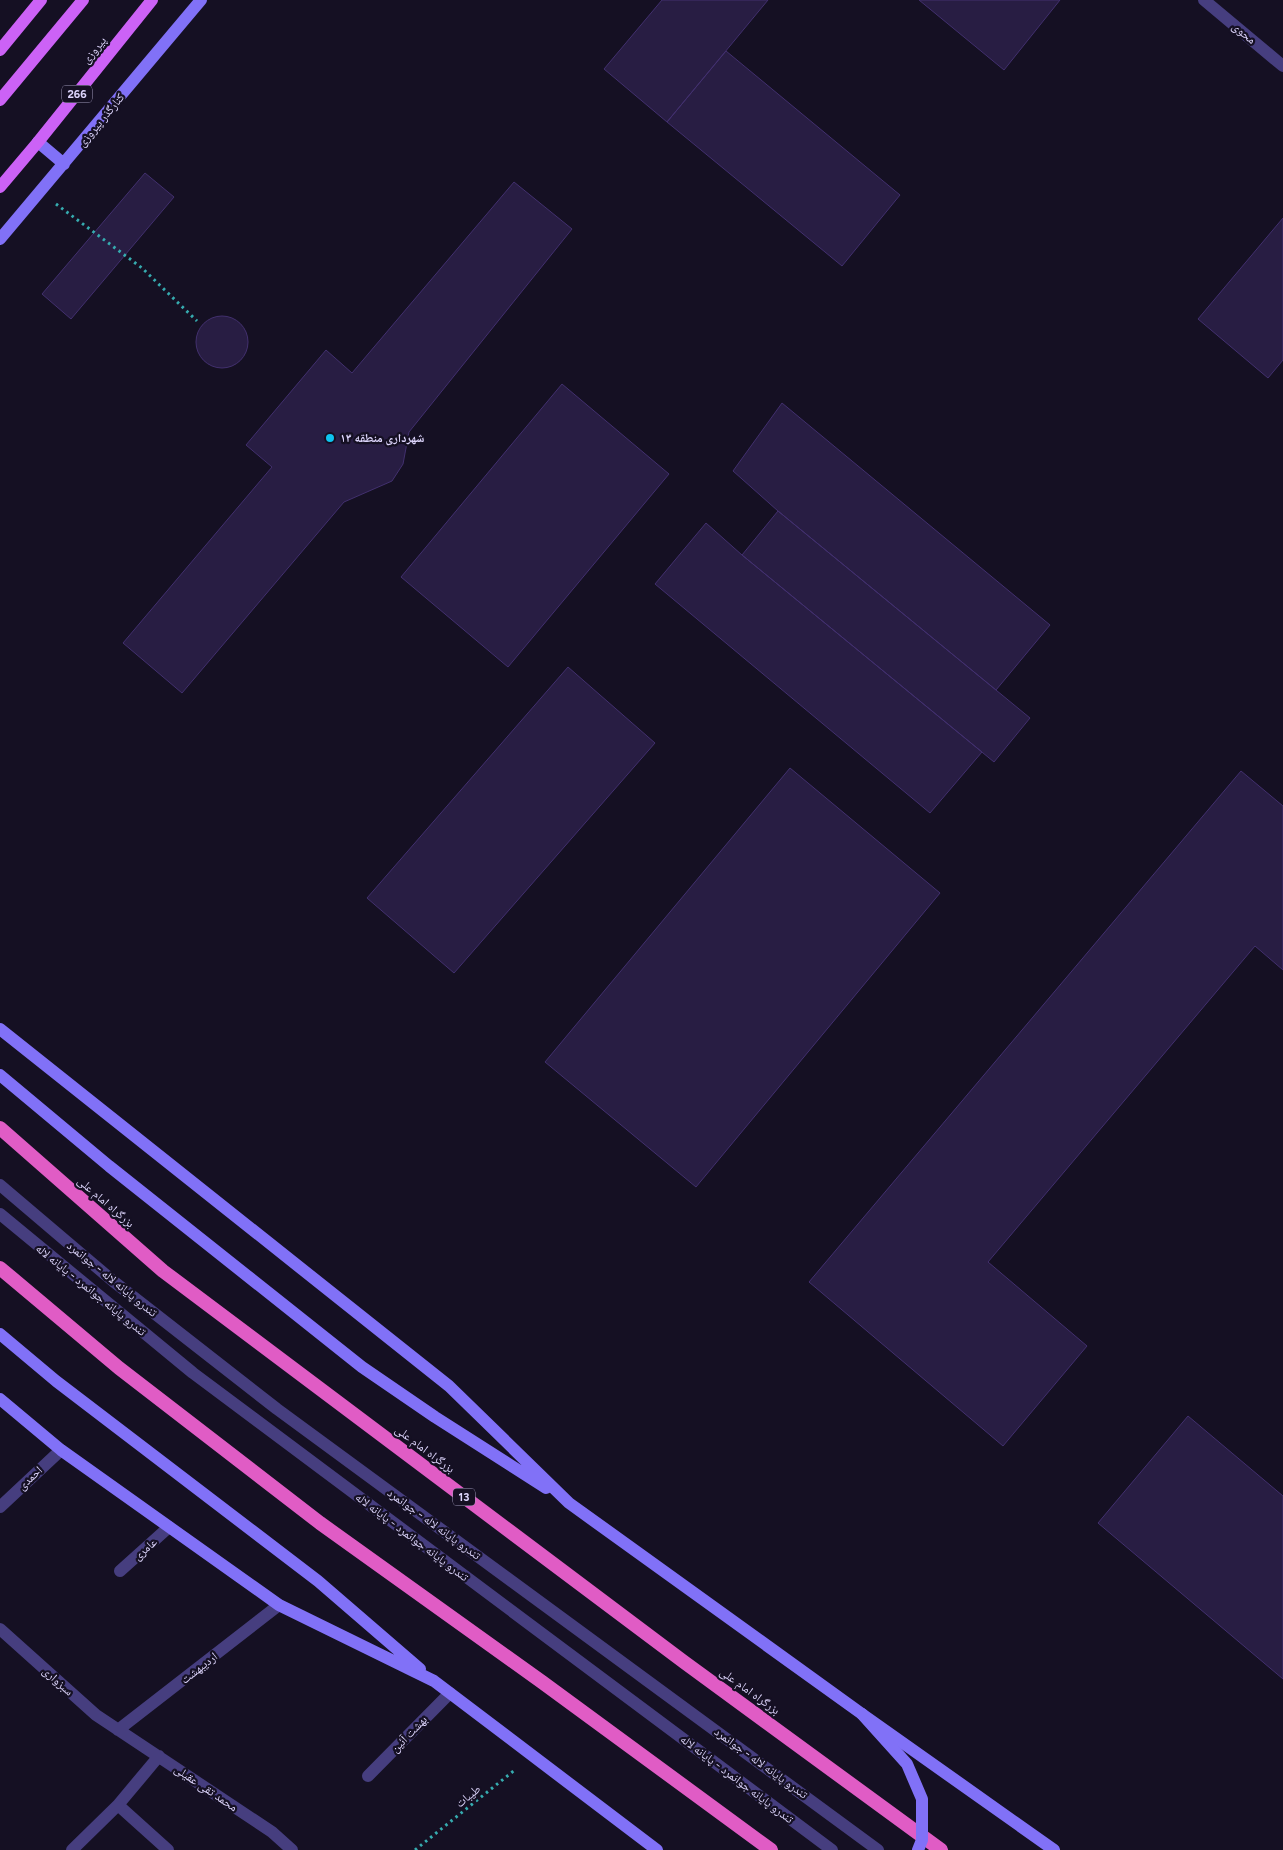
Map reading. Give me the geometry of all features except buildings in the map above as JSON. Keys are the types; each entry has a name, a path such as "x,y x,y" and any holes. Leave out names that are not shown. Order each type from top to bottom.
{"highway":[{"name":"بزرگراه امام علی","path":"0,1128 163,1271 684,1662 942,1850"},
{"path":"0,1268 119,1368 320,1523 542,1682 771,1850"}],"main road":[{"path":"0,50 41,0"},
{"path":"0,100 83,0"},
{"name":"پیروزی","path":"0,187 152,0"},
{"name":"کنارگذر پیروزی","path":"0,239 201,0"},
{"path":"38,142 64,164"},
{"path":"0,1029 449,1386 569,1503"},
{"path":"0,1075 109,1166 362,1366 435,1417 569,1503 1054,1850"},
{"path":"0,1334 56,1381 318,1580 434,1681 657,1850"},
{"path":"0,1399 61,1450 280,1605 434,1681"},
{"path":"862,1714 907,1764 922,1799 922,1840 918,1850"}],"street":[{"name":"محوی","path":"1204,0 1283,66"},
{"name":"تندرو پایانه لاله - جوانمرد","path":"0,1185 113,1281 277,1408 878,1850"},
{"name":"تندرو پایانه جوانمرد - پایانه لاله","path":"0,1214 193,1373 832,1850"},
{"name":"احمدی","path":"0,1507 61,1450"},
{"name":"عامری","path":"120,1571 170,1527"},
{"name":"اردیبهشت","path":"118,1730 280,1605"},
{"name":"سبزواری","path":"0,1630 96,1715 118,1730"},
{"name":"بهشت آئین","path":"368,1776 450,1693"},
{"name":"محمد تقی عقیلی","path":"118,1730 272,1832 292,1850"},
{"path":"72,1850 118,1805 158,1756"},
{"path":"118,1805 168,1850"}],"path":[{"path":"40,192 142,268 197,322"},
{"name":"طیبات","path":"415,1850 533,1755"}],"place":[{"name":"شهرداری منطقه ۱۳","path":"330,438"}]}
